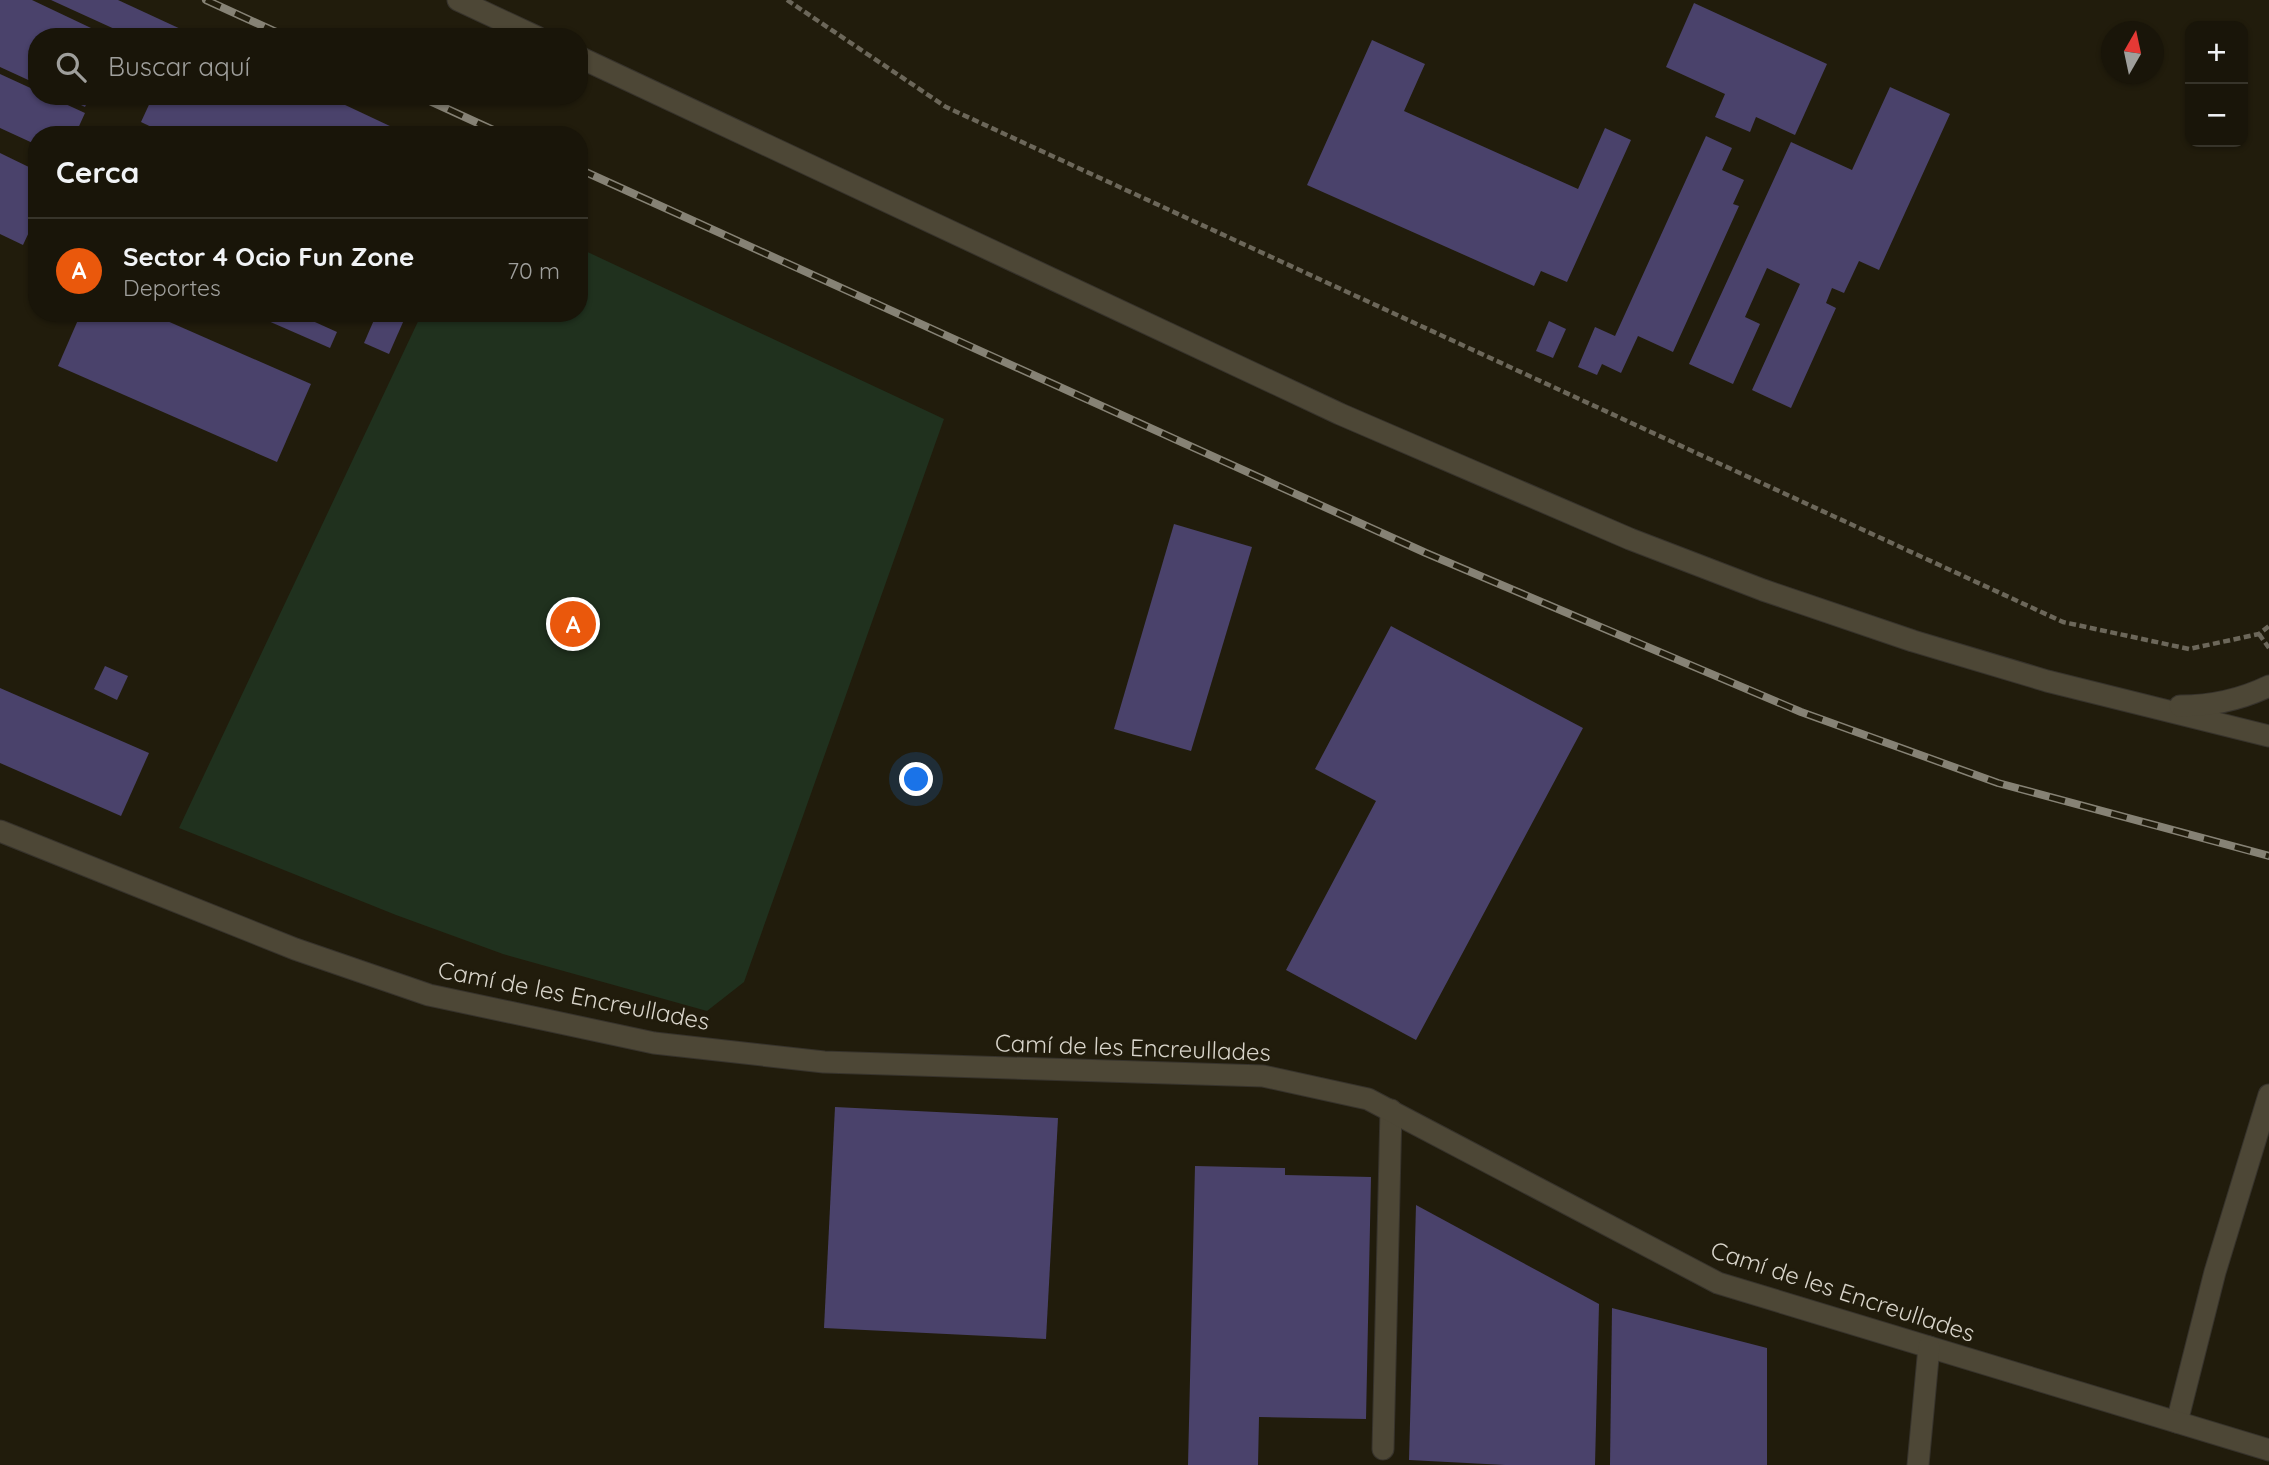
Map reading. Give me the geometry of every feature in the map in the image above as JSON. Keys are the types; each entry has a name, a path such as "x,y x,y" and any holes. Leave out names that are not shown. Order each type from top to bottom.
{"street":[{"path":"458,0 518,28"},
{"path":"588,61 1340,414 1630,539 1763,590 1913,641 2047,681 2269,736"},
{"path":"2146,706 2205,706 2236,699 2269,685"},
{"name":"Camí de les Encreullades","path":"0,831 295,949 429,995 654,1043 824,1062 1263,1076 1368,1098 1718,1283 2269,1450"},
{"path":"2177,1423 2215,1272 2269,1095"},
{"path":"1383,1449 1391,1110"},
{"path":"1917,1465 1929,1347"}],"path":[{"path":"787,0 946,107 2063,622 2189,649 2259,634 2269,626"},
{"path":"2259,634 2269,648"}],"green space":[{"path":"588,252 944,419 744,982 707,1011 503,954 396,915 179,828 418,322 588,322"}],"building":[{"path":"0,0 32,0 91,28 28,28 28,80 0,67"},
{"path":"51,0 118,0 179,28 112,28"},
{"path":"1694,3 1827,64 1795,135 1756,117 1750,132 1715,117 1725,94 1666,67"},
{"path":"1372,40 1425,64 1404,111 1578,189 1605,128 1631,140 1567,282 1541,271 1534,286 1307,185"},
{"path":"0,74 28,87 28,105 68,105 85,113 79,126 28,126 28,141 0,128"},
{"path":"1890,87 1950,114 1879,270 1859,261 1844,293 1832,288 1826,303 1836,308 1791,408 1752,390 1800,284 1767,268 1745,317 1760,324 1733,384 1689,364 1791,142 1852,170"},
{"path":"149,105 345,105 390,126 149,126 141,122"},
{"path":"1706,136 1732,148 1722,170 1744,180 1733,204 1739,206 1673,352 1638,336 1621,373 1602,364 1597,375 1578,367 1595,327 1615,336"},
{"path":"0,153 28,167 28,234 23,245 0,234"},
{"path":"1549,321 1566,329 1553,358 1536,351"},
{"path":"77,322 170,322 311,384 277,462 58,366"},
{"path":"271,322 315,322 337,332 330,348"},
{"path":"373,322 403,322 389,354 364,343"},
{"path":"1174,524 1252,547 1191,751 1114,729"},
{"path":"1391,626 1583,728 1416,1040 1286,970 1376,801 1315,769"},
{"path":"105,666 128,676 117,700 94,689"},
{"path":"0,688 149,753 121,816 0,763"},
{"path":"835,1107 1058,1118 1046,1339 824,1328"},
{"path":"1195,1166 1285,1168 1285,1175 1371,1177 1366,1419 1259,1417 1258,1465 1188,1465"},
{"path":"1416,1205 1599,1304 1595,1465 1505,1465 1409,1460"},
{"path":"1612,1308 1767,1348 1767,1465 1610,1465"}],"railway":[{"path":"206,0 267,28"},
{"path":"439,105 484,126"},
{"path":"588,173 1426,553 1801,712 1998,783 2269,856"}],"place":[{"name":"Sector 4 Ocio Fun Zone","path":"573,624"}]}
